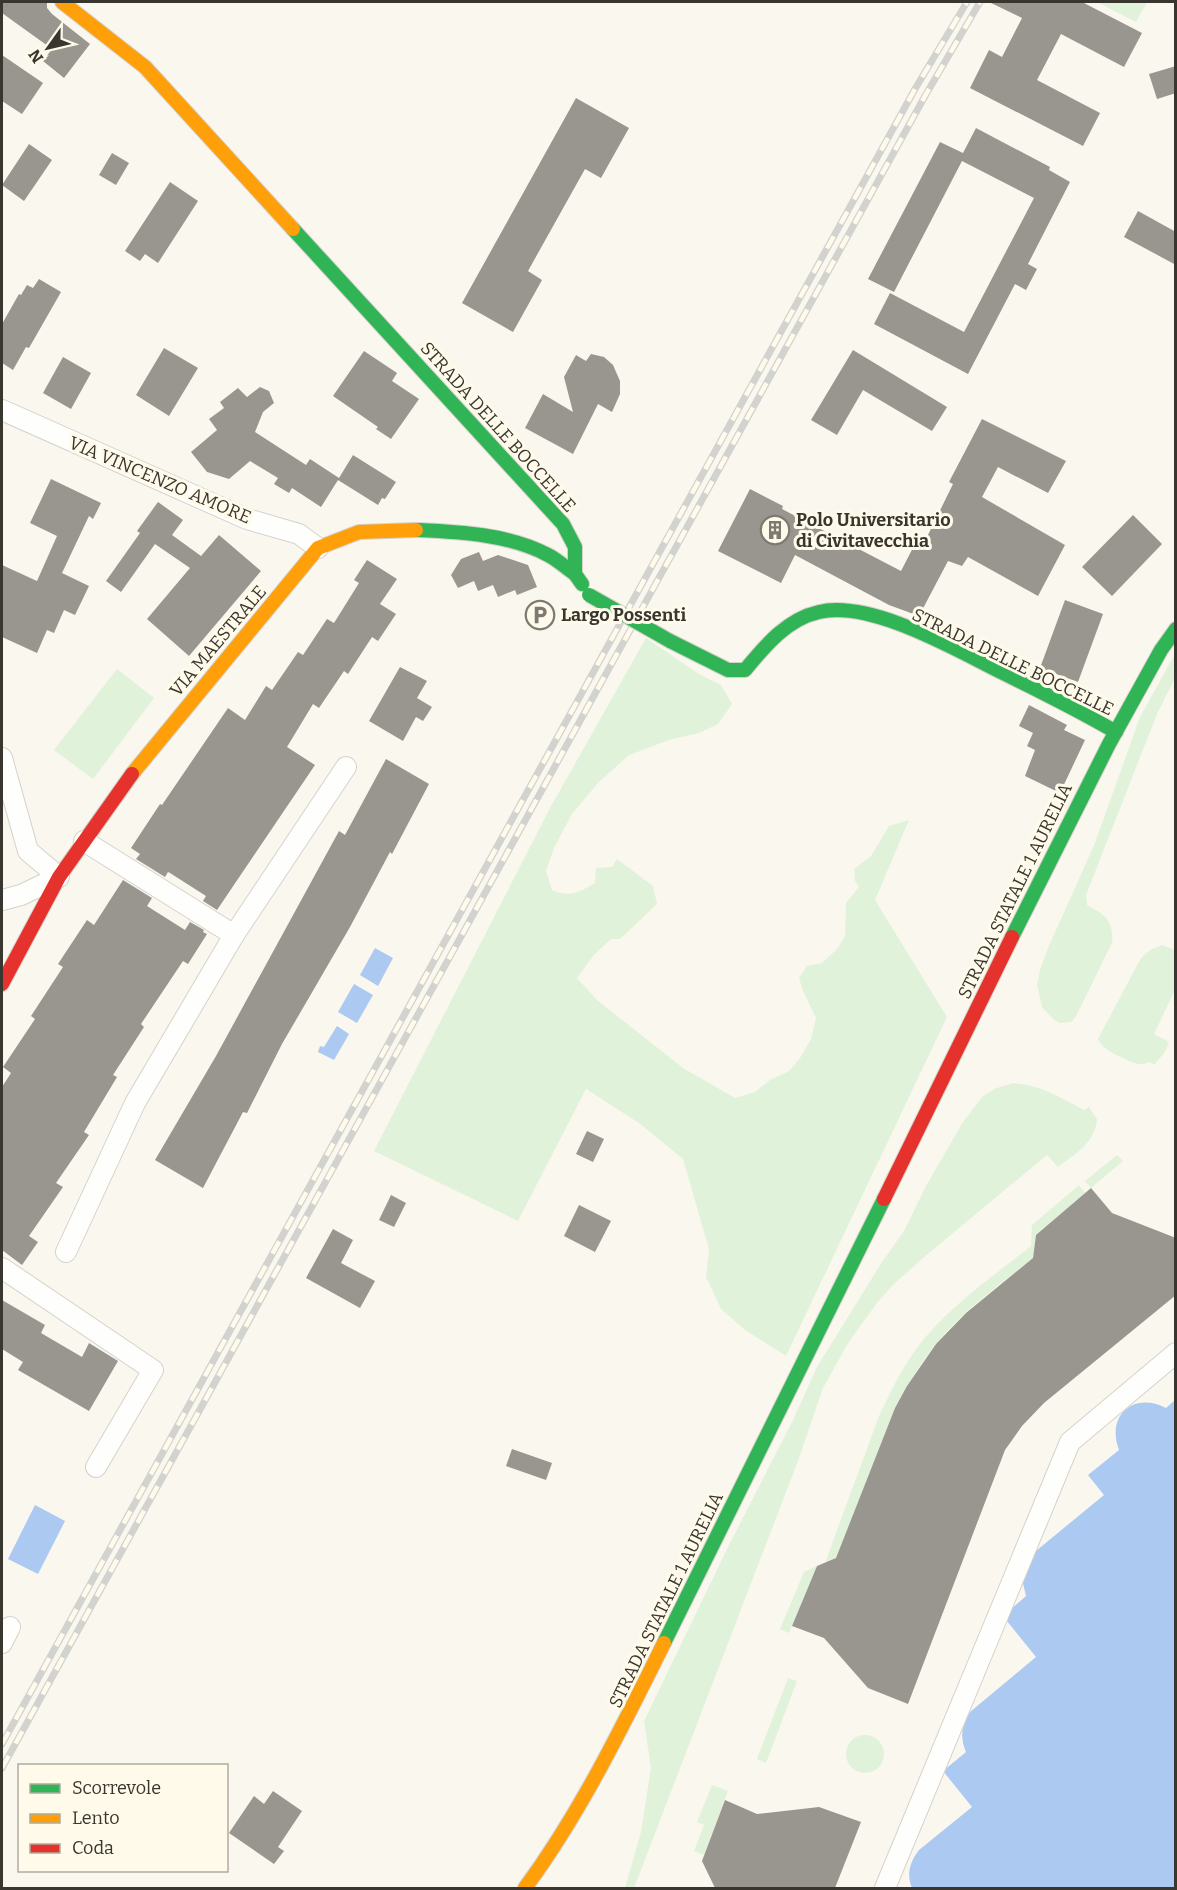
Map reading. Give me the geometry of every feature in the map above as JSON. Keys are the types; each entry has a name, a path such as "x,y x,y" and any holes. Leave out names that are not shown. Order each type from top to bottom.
{"street":[{"name":"STRADA DELLE BOCCELLE","path":"62,2 146,67 563,524 575,547 575,574 589,595 670,641 728,670 745,670 763,647 787,625 802,617 822,611 871,615 950,647 1080,711 1116,732"},
{"name":"VIA VINCENZO AMORE","path":"2,410 247,519 299,534 318,548"},
{"name":"VIA MAESTRALE","path":"2,984 58,877 143,758 318,548 359,532 406,530 460,532 512,542 548,555 575,574"},
{"name":"STRADA STATALE 1 AURELIA","path":"525,1888 555,1847 612,1748 897,1174 1052,855 1116,732 1161,650 1176,629"},
{"path":"2,758 28,851 58,877 21,895 2,900"},
{"path":"66,1252 135,1103 234,935 346,767"},
{"path":"84,841 234,935"},
{"path":"2,1268 153,1370 96,1467"},
{"path":"885,1888 1071,1442 1176,1353"}],"green space":[{"path":"1097,2 1147,2 1136,22"},
{"path":"646,638 699,674 721,685 732,704 718,724 699,733 669,740 629,755 598,783 572,814 554,848 546,871 552,890 569,894 595,883 596,868 612,867 617,859 653,886 657,904 620,939 611,939 594,955 577,978 597,1000 683,1068 735,1098 755,1092 770,1080 789,1071 811,1039 816,1018 799,978 807,966 822,963 837,949 845,936 846,903 859,887 855,881 854,869 871,856 889,826 909,820 875,900 947,1017 786,1356 745,1330 721,1309 706,1277 709,1249 683,1159 639,1123 586,1089 518,1221 374,1151 550,808"},
{"path":"1175,654 1175,678 1157,714 1086,895 1087,905 1103,915 1110,924 1112,943 1075,1018 1071,1022 1060,1023 1042,1007 1037,985 1040,970 1095,843 1140,717"},
{"path":"117,669 154,698 93,779 54,750"},
{"path":"1162,945 1175,950 1175,990 1154,1034 1169,1042 1165,1052 1154,1065 1150,1062 1137,1064 1108,1050 1098,1039 1141,958 1150,950"},
{"path":"1013,1083 1041,1089 1084,1110 1089,1107 1097,1119 1092,1135 1083,1147 1058,1167 1047,1155 923,1258 877,1303 848,1343 823,1388 798,1461 634,1888 625,1888 641,1832 651,1768 644,1721 817,1367 882,1262 904,1231 926,1186 963,1122 983,1096"},
{"path":"1117,1155 1123,1161 1091,1188 1085,1181"},
{"path":"1079,1185 1085,1193 1036,1235 1033,1258 957,1321 919,1367 895,1408 836,1558 825,1563 879,1416 898,1377 912,1355 937,1324 952,1310 1031,1246 1032,1225"},
{"path":"817,1566 789,1633 780,1629 804,1572"},
{"path":"788,1678 797,1681 766,1763 757,1759"},
{"path":"865,1735 878,1741 884,1754 878,1767 865,1773 852,1767 846,1754 852,1741"},
{"path":"712,1785 728,1791 704,1855 694,1851 704,1825 697,1822"}],"water":[{"path":"375,948 393,958 378,986 360,975"},
{"path":"354,984 373,995 357,1023 338,1012"},
{"path":"337,1026 349,1034 334,1060 318,1052 320,1046 324,1047"},
{"path":"1175,1400 1175,1888 912,1888 909,1878 910,1868 919,1850 972,1807 943,1771 966,1752 962,1732 967,1717 970,1712 1036,1657 1003,1616 1026,1596 1022,1579 1025,1560 1104,1495 1088,1475 1119,1450 1116,1427 1119,1417 1125,1410 1143,1403 1166,1408"},
{"path":"35,1505 65,1521 38,1574 8,1559"}],"building":[{"path":"2,2 47,2 47,8 52,14 90,44 64,78 43,61 52,49 2,13"},
{"path":"989,2 1082,2 1142,33 1124,67 1061,34 1037,80 1100,113 1083,146 970,88 989,50 1002,57 1022,18"},
{"path":"2,55 43,83 22,114 2,101"},
{"path":"1176,66 1176,93 1157,99 1149,74"},
{"path":"576,98 629,128 601,178 585,169 528,271 542,280 513,332 462,303"},
{"path":"976,128 1050,167 1049,170 1070,182 1028,264 1037,269 1026,290 1015,284 968,374 874,324 890,293 964,332 1034,198 962,161 894,292 868,279 940,142 963,153"},
{"path":"29,144 52,160 24,201 2,185"},
{"path":"112,153 129,163 116,185 99,175"},
{"path":"170,182 198,201 158,263 145,254 140,261 125,251"},
{"path":"1138,211 1176,232 1176,265 1124,237"},
{"path":"39,279 61,292 29,348 26,347 13,370 2,363 2,324 19,294 21,295 27,285 33,288"},
{"path":"164,348 198,368 169,416 136,395"},
{"path":"853,350 947,407 932,431 863,390 837,435 811,420"},
{"path":"364,351 397,373 392,381 419,399 391,439 376,429 378,427 333,396"},
{"path":"591,354 604,357 613,365 620,381 620,394 612,412 598,404 573,454 525,428 543,394 573,412 564,377 576,355 586,361"},
{"path":"63,357 91,373 71,409 43,393"},
{"path":"260,387 269,391 274,403 263,412 255,432 306,465 310,459 339,478 353,455 396,482 385,499 382,498 378,505 338,480 321,507 292,488 289,493 274,484 278,478 250,461 229,479 207,472 191,452 217,430 209,419 224,408 220,402 238,388 247,397"},
{"path":"982,419 1066,461 1048,493 998,467 982,497 1065,545 1038,596 968,557 962,566 948,561 919,616 889,605 795,555 781,583 718,551 750,489 783,506 782,509 901,571 918,538 925,541 953,484 949,482"},
{"path":"51,479 101,503 93,519 89,516 62,573 89,586 75,615 64,610 54,633 47,630 37,653 2,637 2,565 37,581 57,536 30,523"},
{"path":"158,502 183,520 172,535 201,556 219,535 261,571 189,656 147,619 190,568 155,544 121,592 106,581 140,533 137,531"},
{"path":"1133,515 1162,544 1112,596 1082,567"},
{"path":"479,552 483,561 498,555 528,565 537,587 517,595 515,590 498,597 493,585 478,591 474,581 458,588 451,575 461,559"},
{"path":"367,560 397,579 380,604 396,614 378,641 372,637 348,674 344,671 319,708 313,704 287,747 315,765 217,910 203,901 206,896 170,873 168,872 165,877 136,859 140,854 131,848 228,708 245,720 266,686 272,690 298,652 303,655 327,619 334,623 359,583 354,580"},
{"path":"1065,600 1103,614 1078,682 1040,668"},
{"path":"400,667 427,681 417,698 432,707 423,721 416,717 403,741 369,721"},
{"path":"1029,705 1067,725 1064,730 1085,740 1060,793 1025,776 1035,750 1027,746 1033,733 1019,726"},
{"path":"386,759 429,784 392,854 390,852 350,927 282,1044 247,1113 243,1112 203,1188 155,1160 216,1056 339,831 345,835"},
{"path":"123,880 152,898 147,906 185,930 190,922 207,934 188,964 183,961 141,1024 144,1027 113,1075 117,1077 84,1132 89,1135 56,1183 63,1187 29,1236 38,1242 22,1265 2,1250 2,1087 11,1073 3,1067 35,1019 31,1016 63,967 58,964 87,920 94,925"},
{"path":"587,1131 604,1139 593,1162 576,1154"},
{"path":"1091,1188 1112,1213 1176,1238 1176,1295 1044,1403 1022,1426 1005,1450 908,1704 868,1688 824,1638 792,1626 817,1566 836,1558 895,1408 907,1386 936,1344 966,1313 1033,1258 1036,1235"},
{"path":"391,1195 406,1203 394,1227 379,1220"},
{"path":"579,1205 611,1221 595,1252 564,1236"},
{"path":"333,1229 353,1240 341,1263 375,1281 360,1308 306,1278"},
{"path":"2,1300 45,1325 41,1333 82,1357 89,1343 118,1361 89,1411 18,1370 23,1362 2,1349"},
{"path":"512,1449 552,1463 546,1480 506,1466"},
{"path":"273,1791 302,1811 278,1847 284,1851 274,1864 229,1833 254,1796 264,1804"},
{"path":"725,1800 757,1814 819,1807 861,1822 835,1888 715,1888 702,1861"}],"railway":[{"path":"2,1744 915,89 967,2"},
{"path":"2,1768 925,96 980,2"}],"traffic: fast":[{"path":"293,229 563,524 575,547 575,574 582,584"},
{"path":"416,530 500,538 548,555 575,574"},
{"path":"589,595 670,641"},
{"path":"670,641 728,670 745,670 787,627 807,616 839,610 862,613 886,619 935,639 1058,700 1116,732"},
{"path":"1012,937 1109,744 1161,650 1176,629"},
{"path":"664,1643 884,1199"}],"traffic: slow":[{"path":"62,2 145,67 293,229"},
{"path":"132,774 318,548 359,532 416,530"},
{"path":"525,1888 583,1799 664,1643"}],"traffic: jam":[{"path":"2,984 59,877 132,774"},
{"path":"884,1199 1012,937"}],"place":[{"name":"Polo Universitario di Civitavecchia","path":"775,530"},
{"name":"Largo Possenti","path":"540,615"}]}
